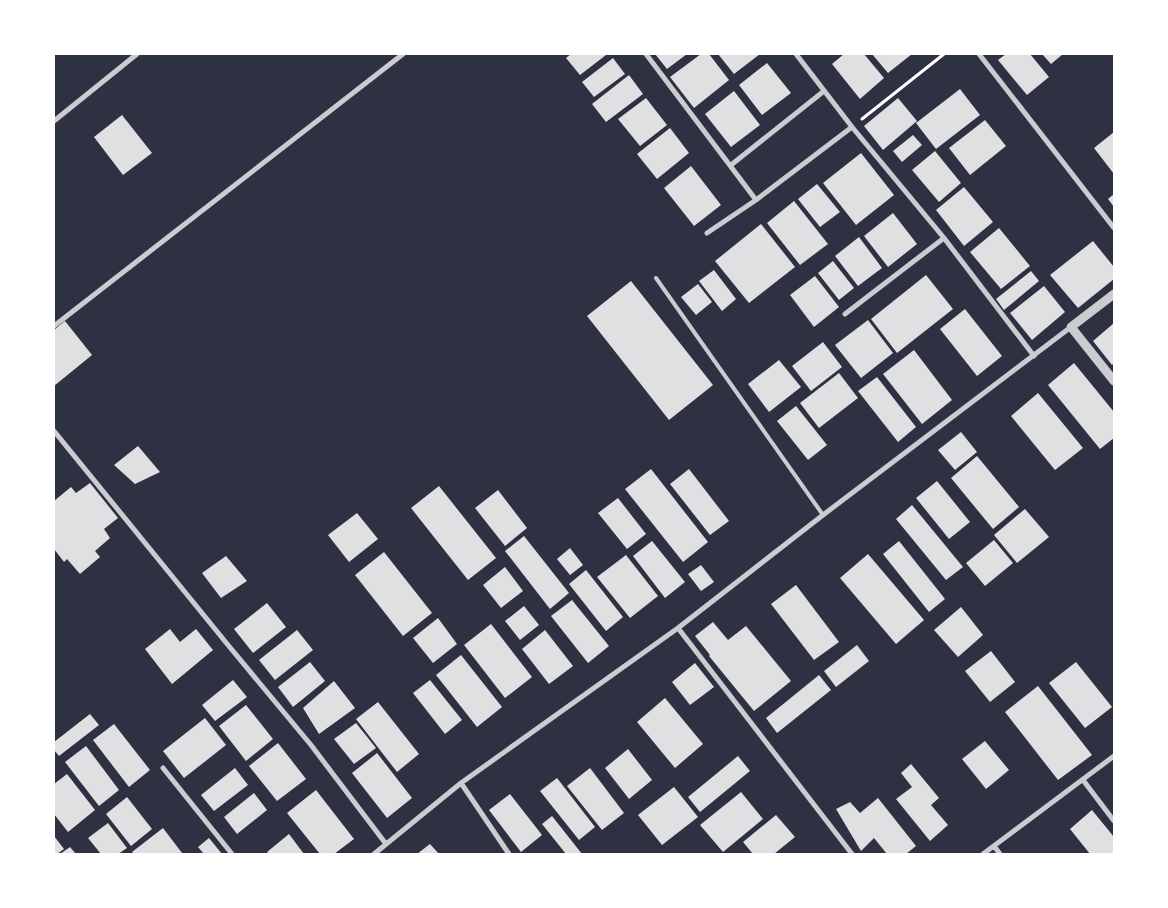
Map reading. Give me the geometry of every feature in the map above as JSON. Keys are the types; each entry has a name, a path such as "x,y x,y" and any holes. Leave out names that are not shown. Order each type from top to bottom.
{"street":[{"path":"54,121 137,54"},
{"path":"54,326 403,54"},
{"path":"646,54 756,200"},
{"path":"796,54 852,127 944,238 1034,356"},
{"path":"979,54 1114,228"},
{"path":"731,165 824,91"},
{"path":"707,233 756,200 852,127"},
{"path":"845,314 944,238"},
{"path":"374,854 461,783 678,628 823,515 1114,294"},
{"path":"1071,327 1114,381"},
{"path":"54,431 311,746 386,844"},
{"path":"678,628 852,854"},
{"path":"983,854 1114,756"},
{"path":"163,768 232,854"},
{"path":"1083,780 1114,820"},
{"path":"461,783 509,854"},
{"path":"994,846 1000,854"}],"lane":[{"path":"656,278 823,515"}],"path":[{"path":"852,127 944,54"}],"building":[{"path":"571,54 606,55 580,75 566,58"},
{"path":"655,54 687,54 667,69"},
{"path":"701,54 709,54 729,80 694,108 670,77"},
{"path":"718,54 760,54 734,74"},
{"path":"844,54 864,54 884,78 860,99 832,64"},
{"path":"872,54 912,54 888,73"},
{"path":"1006,54 1030,54 1049,77 1027,95 998,60"},
{"path":"1042,54 1063,54 1051,64"},
{"path":"613,58 625,74 594,97 582,82"},
{"path":"767,63 791,93 762,115 739,85"},
{"path":"629,75 643,94 606,122 592,104"},
{"path":"960,89 980,115 936,149 916,123"},
{"path":"734,91 760,125 731,147 705,114"},
{"path":"646,98 667,125 640,146 618,119"},
{"path":"898,98 917,121 883,150 864,126"},
{"path":"122,115 152,153 123,175 94,137"},
{"path":"985,120 1006,146 970,175 949,148"},
{"path":"670,128 689,153 657,179 637,154"},
{"path":"1114,132 1114,174 1094,148"},
{"path":"913,135 922,145 902,162 893,151"},
{"path":"935,151 961,183 939,202 912,170"},
{"path":"861,153 894,195 856,225 823,183"},
{"path":"691,166 721,205 694,226 664,188"},
{"path":"817,184 840,212 820,227 798,199"},
{"path":"964,187 993,222 964,246 936,210"},
{"path":"1114,194 1114,207 1108,199"},
{"path":"794,201 828,244 800,265 767,223"},
{"path":"893,213 917,244 888,267 864,236"},
{"path":"761,224 795,267 749,303 715,261"},
{"path":"999,228 1030,266 1001,289 970,252"},
{"path":"859,237 882,268 858,286 835,256"},
{"path":"1093,241 1114,267 1114,279 1078,308 1050,275"},
{"path":"833,261 854,288 839,300 818,273"},
{"path":"714,270 736,299 722,311 699,281"},
{"path":"1031,271 1039,281 1004,310 996,299"},
{"path":"926,275 953,309 897,353 871,319"},
{"path":"815,276 839,307 814,327 790,295"},
{"path":"631,281 713,385 669,420 587,316"},
{"path":"698,284 712,302 696,315 681,297"},
{"path":"1044,286 1065,312 1032,340 1010,313"},
{"path":"965,309 1002,356 977,376 940,329"},
{"path":"868,320 893,353 861,378 835,345"},
{"path":"65,321 92,355 54,386 54,330"},
{"path":"1114,323 1114,363 1112,365 1093,341"},
{"path":"823,342 842,367 811,391 792,366"},
{"path":"914,350 952,400 922,424 883,374"},
{"path":"779,360 801,387 769,412 748,384"},
{"path":"1074,363 1114,412 1114,438 1100,449 1048,385"},
{"path":"839,373 858,398 819,428 800,403"},
{"path":"877,377 916,427 898,442 858,391"},
{"path":"1038,393 1083,448 1055,470 1011,416"},
{"path":"796,406 827,445 808,460 777,421"},
{"path":"961,432 977,452 955,470 938,450"},
{"path":"138,446 160,472 135,484 114,465"},
{"path":"977,456 1019,507 993,529 951,478"},
{"path":"651,469 708,542 683,562 625,489"},
{"path":"689,469 729,521 710,535 670,484"},
{"path":"937,481 970,522 949,539 916,498"},
{"path":"90,483 118,518 104,529 110,538 95,551 100,557 80,574 67,559 64,562 54,549 54,501 71,487 76,493"},
{"path":"439,486 496,558 468,580 411,508"},
{"path":"498,490 527,528 505,546 475,508"},
{"path":"618,498 646,534 627,549 598,513"},
{"path":"912,505 963,567 946,580 896,519"},
{"path":"1025,509 1049,537 1017,563 994,535"},
{"path":"357,513 378,539 349,562 328,535"},
{"path":"524,536 569,593 550,609 505,551"},
{"path":"994,540 1013,563 985,586 966,563"},
{"path":"652,541 685,582 665,598 633,556"},
{"path":"899,541 945,599 929,612 883,554"},
{"path":"570,548 583,565 570,575 557,559"},
{"path":"384,552 432,613 403,636 355,575"},
{"path":"868,554 924,620 896,644 840,578"},
{"path":"626,555 658,596 630,618 597,577"},
{"path":"226,556 247,581 221,598 202,573"},
{"path":"701,565 714,582 701,591 688,574"},
{"path":"505,567 523,591 501,608 483,585"},
{"path":"586,570 623,617 606,631 569,584"},
{"path":"796,585 839,642 814,660 771,604"},
{"path":"572,600 609,646 588,663 551,616"},
{"path":"267,603 286,627 253,653 234,629"},
{"path":"524,606 539,625 520,640 505,621"},
{"path":"961,607 983,635 958,657 934,630"},
{"path":"438,618 457,644 433,663 413,638"},
{"path":"713,622 728,640 746,626 791,681 754,711 695,636"},
{"path":"491,624 532,677 505,698 464,645"},
{"path":"170,629 180,642 196,629 213,650 172,684 145,649"},
{"path":"297,630 313,650 275,680 259,660"},
{"path":"545,630 573,666 549,684 522,649"},
{"path":"857,645 869,661 836,687 824,671"},
{"path":"991,651 1015,682 990,702 965,671"},
{"path":"461,655 502,707 477,727 436,675"},
{"path":"310,662 325,681 293,707 278,687"},
{"path":"1076,662 1112,707 1085,728 1049,683"},
{"path":"695,663 714,687 690,705 672,682"},
{"path":"819,675 831,690 777,733 766,718"},
{"path":"233,680 247,697 215,721 202,705"},
{"path":"430,680 462,720 445,734 413,693"},
{"path":"334,681 355,708 319,734 303,708"},
{"path":"1038,686 1092,755 1058,780 1005,712"},
{"path":"665,698 703,744 675,768 637,722"},
{"path":"378,702 419,754 397,772 356,719"},
{"path":"246,705 273,739 246,761 219,726"},
{"path":"90,714 99,725 59,756 54,750 54,742"},
{"path":"205,718 226,745 184,778 163,751"},
{"path":"356,723 376,748 354,764 334,739"},
{"path":"114,724 150,770 129,787 93,740"},
{"path":"985,741 1009,770 986,789 962,759"},
{"path":"278,743 306,779 277,801 249,766"},
{"path":"86,746 119,790 99,806 65,762"},
{"path":"628,749 652,780 629,799 605,768"},
{"path":"377,753 412,798 387,818 352,773"},
{"path":"738,756 750,771 700,812 688,797"},
{"path":"911,764 939,798 931,805 948,825 930,841 896,799 912,787 901,773"},
{"path":"235,768 248,785 214,811 201,795"},
{"path":"590,768 624,813 602,830 567,786"},
{"path":"67,774 95,810 68,832 54,814 54,784"},
{"path":"557,778 595,827 579,840 540,791"},
{"path":"674,787 698,817 662,845 638,815"},
{"path":"316,790 354,839 334,854 320,854 287,813"},
{"path":"741,792 763,819 723,852 700,825"},
{"path":"254,793 267,810 237,834 224,817"},
{"path":"510,794 542,835 521,852 489,810"},
{"path":"127,797 152,829 131,846 106,814"},
{"path":"878,798 916,846 906,854 887,854 874,838 861,851 836,809 850,802 860,813"},
{"path":"1092,810 1114,837 1114,854 1090,854 1070,829"},
{"path":"776,815 795,837 774,854 753,854 743,842"},
{"path":"552,816 582,854 566,854 542,824"},
{"path":"108,823 127,848 118,854 101,854 88,838"},
{"path":"163,828 181,854 134,854 132,852"},
{"path":"289,834 304,854 269,854 267,852"},
{"path":"54,836 64,849 57,854 54,854"},
{"path":"209,838 222,854 204,854 198,847"},
{"path":"430,844 439,854 417,854"},
{"path":"70,847 76,854 60,854"}]}
